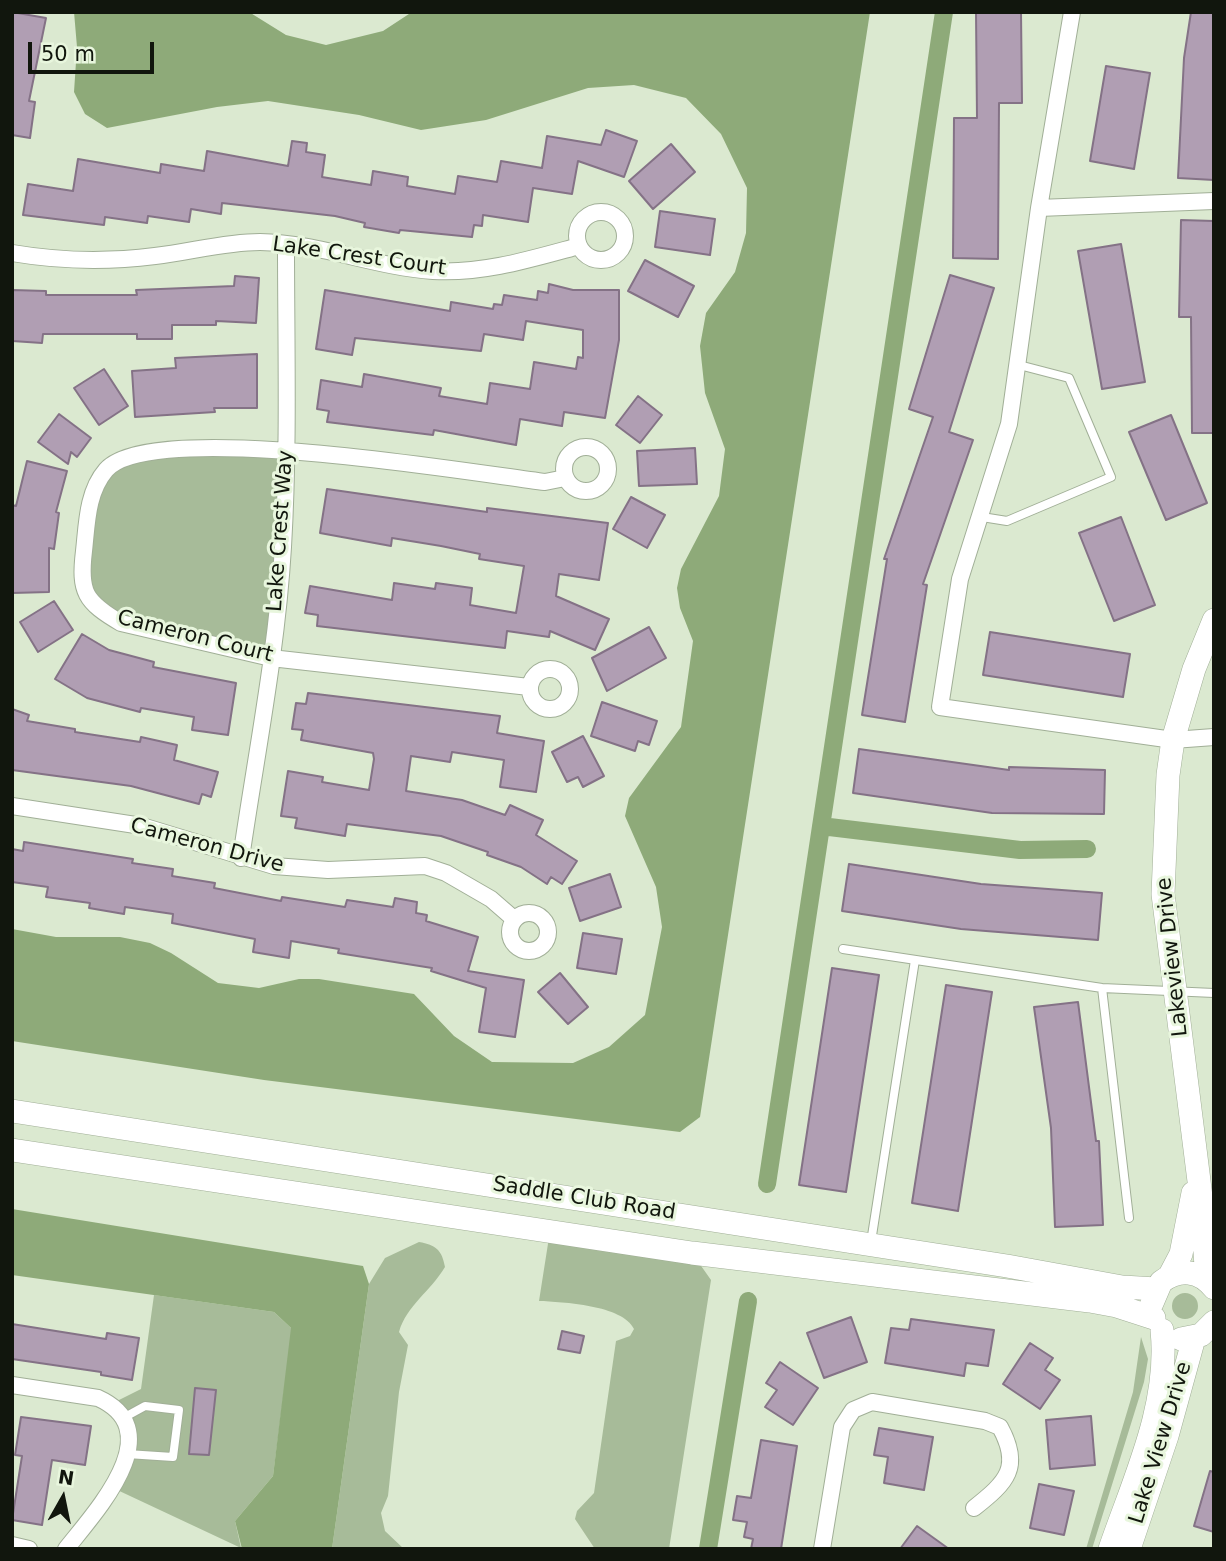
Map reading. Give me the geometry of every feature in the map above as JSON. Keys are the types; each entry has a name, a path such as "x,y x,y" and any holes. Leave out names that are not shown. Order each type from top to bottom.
{"street":[{"path":"1072,12 1039,208 1009,424 982,517 960,579 940,707 1173,740 1214,737"},
{"path":"1039,208 1214,201"},
{"name":"Lake Crest Court","path":"12,253 100,260 158,256 239,243 286,244 378,263 450,271 486,268 579,246"},
{"name":"Lake Crest Way","path":"241,858 271,658 283,550 287,450 286,244"},
{"name":"Cameron Court","path":"529,687 271,658 121,622 99,610 85,593 81,576 88,512 95,489 107,469 122,458 221,448 287,450 545,482 565,478"},
{"name":"Lakeview Drive","path":"1210,1284 1163,894 1168,775 1173,740 1194,669 1214,621"},
{"name":"Cameron Drive","path":"12,806 142,826 241,858 309,870 425,866 446,873 491,898 514,919"},
{"name":"Saddle Club Road","path":"12,1111 1122,1287 1163,1282 1189,1272 1210,1284"},
{"name":"Saddle Club Road","path":"12,1150 692,1253 1090,1301 1117,1306 1158,1324 1172,1336 1208,1328"},
{"name":"Lakeview Drive","path":"1163,1282 1183,1246 1197,1173"},
{"name":"Lake View Drive","path":"1110,1549 1159,1399 1165,1359 1158,1324 1151,1308 1163,1282"},
{"name":"Lake View Drive","path":"1129,1549 1167,1436 1208,1328"},
{"path":"12,1385 98,1398 111,1404 125,1417 129,1437 127,1454 113,1488 66,1549"},
{"path":"822,1549 842,1427 853,1410 872,1402 985,1421 1000,1427 1012,1455 1009,1470 999,1488 974,1508"},
{"path":"12,1545 29,1549"}],"lane":[{"path":"982,517 1007,522 1111,477 1069,378 1019,365"},
{"path":"844,949 1102,988 1214,993"},
{"path":"870,1245 915,960"},
{"path":"1102,988 1129,1218"},
{"path":"125,1417 145,1406 179,1410 173,1457 127,1454"}],"shaded area":[{"path":"74,12 249,12 286,35 326,45 383,31 412,12 870,12 700,1117 680,1132 264,1080 12,1041 12,929 56,937 120,937 150,943 218,983 259,988 299,979 319,979 414,994 454,1036 492,1062 573,1063 609,1047 645,1015 662,927 656,887 625,816 629,798 681,727 693,641 680,608 677,588 681,569 719,496 725,449 705,393 700,346 706,313 735,272 746,233 747,188 721,134 686,98 634,85 588,88 486,120 421,130 359,115 268,101 217,107 107,128 85,114 74,92 77,47"},
{"path":"287,450 271,658 121,623 85,593 95,489 122,458"},
{"path":"12,1209 363,1266 369,1284 332,1549 242,1549 235,1521 273,1476 291,1328 274,1312 12,1275"},
{"path":"550,1231 692,1253 711,1280 669,1549 595,1549 575,1519 577,1511 594,1493 616,1341 630,1336 634,1329 628,1321 605,1310 539,1301"},
{"path":"419,1242 437,1249 445,1267 407,1314 399,1332 408,1345 399,1392 388,1496 381,1513 385,1531 404,1549 332,1549 369,1284 385,1258"},
{"path":"1185,1293 1195,1296 1198,1306 1195,1316 1185,1319 1175,1316 1172,1306 1175,1296"},
{"path":"154,1295 274,1312 292,1329 273,1476 235,1521 241,1548 113,1488 129,1437 111,1404 141,1389"},
{"path":"1141,1337 1148,1359 1144,1382 1092,1549 1086,1549 1133,1392"}],"building":[{"path":"12,12 46,18 29,101 35,102 30,138 12,135"},
{"path":"976,12 1021,12 1022,103 999,103 998,259 953,258 954,118 977,118"},
{"path":"1191,12 1214,12 1214,180 1178,178 1184,58"},
{"path":"1106,66 1150,73 1134,169 1090,161"},
{"path":"606,130 637,141 624,177 578,161 572,194 533,188 528,222 483,215 482,226 474,225 472,237 400,230 399,233 364,227 365,223 335,216 222,203 221,214 191,209 189,222 148,216 147,223 105,217 104,225 23,215 28,184 73,191 78,159 160,173 161,164 204,171 207,151 288,166 292,141 307,143 306,152 325,155 322,177 371,185 373,171 408,177 407,186 455,194 458,176 497,182 501,161 542,168 547,136 601,145"},
{"path":"671,144 695,172 653,209 629,181"},
{"path":"660,211 715,219 710,255 655,247"},
{"path":"1181,220 1214,221 1214,433 1192,433 1191,317 1179,317"},
{"path":"1121,244 1145,382 1102,389 1078,251"},
{"path":"645,260 694,286 678,317 628,291"},
{"path":"950,275 994,288 949,432 973,440 923,584 927,585 905,722 862,715 887,559 884,559 933,417 909,409"},
{"path":"235,276 259,278 256,323 216,321 216,325 172,325 172,339 137,339 137,334 43,334 42,343 12,341 12,290 46,291 46,295 137,295 136,290 234,286"},
{"path":"549,284 573,290 619,290 619,340 605,418 564,412 562,426 520,419 516,445 434,430 433,435 327,422 329,411 317,409 321,380 362,387 364,374 441,388 439,396 487,404 490,383 530,389 534,362 576,369 578,357 583,358 583,330 526,321 523,340 484,334 481,351 355,338 352,355 316,349 325,290 450,311 451,302 493,309 494,304 502,305 504,295 537,300 538,291 548,293"},
{"path":"257,354 257,408 214,408 215,412 135,417 132,371 176,368 175,358"},
{"path":"104,369 128,406 99,425 74,388"},
{"path":"638,396 662,415 640,443 616,425"},
{"path":"59,414 91,438 77,457 71,452 68,464 38,442"},
{"path":"1171,415 1207,503 1166,520 1129,432"},
{"path":"695,448 697,484 639,486 637,451"},
{"path":"27,461 67,471 56,512 59,513 54,549 49,548 49,592 12,593 12,505 16,506"},
{"path":"327,489 487,512 487,508 608,523 599,580 559,574 556,596 609,619 595,650 550,631 549,637 507,631 505,648 317,626 318,615 305,613 310,586 392,600 394,583 435,589 436,583 472,588 470,605 516,613 524,566 479,559 480,554 392,538 391,546 320,533"},
{"path":"631,497 665,515 647,548 613,529"},
{"path":"1121,517 1155,605 1114,621 1079,533"},
{"path":"54,601 73,630 38,652 20,622"},
{"path":"649,627 666,658 607,691 592,658"},
{"path":"990,632 1130,654 1123,697 983,675"},
{"path":"82,634 109,650 154,662 153,667 236,683 228,735 192,730 194,717 141,708 140,712 87,698 55,679"},
{"path":"308,693 500,716 497,733 544,741 536,792 500,787 504,760 452,752 450,762 411,756 406,791 462,800 505,815 510,805 543,820 536,835 577,861 562,884 551,877 547,884 521,867 487,855 488,852 441,836 347,824 345,836 295,828 297,818 281,816 288,771 323,777 322,782 369,790 374,759 373,753 301,740 303,730 292,729 296,703 306,704"},
{"path":"602,702 657,721 649,745 638,741 635,751 591,736"},
{"path":"12,709 29,715 27,721 75,729 75,732 140,742 141,737 177,745 174,760 218,772 211,797 202,794 199,804 131,786 12,770"},
{"path":"583,736 604,776 583,787 578,777 567,782 552,752"},
{"path":"859,749 1009,770 1009,767 1105,770 1104,814 992,813 853,793"},
{"path":"24,842 133,859 132,863 173,869 172,876 215,883 214,888 281,901 282,897 345,907 347,900 393,907 395,898 417,902 416,913 427,915 426,921 478,937 468,971 524,980 515,1037 479,1032 486,988 431,971 432,968 338,953 339,949 291,941 289,958 253,952 255,939 172,923 173,914 125,907 124,914 89,908 90,903 46,897 48,887 12,882 12,849 23,851"},
{"path":"849,864 981,884 1102,893 1098,940 961,929 842,911"},
{"path":"610,874 621,907 580,921 569,888"},
{"path":"583,933 622,939 616,974 577,968"},
{"path":"832,968 879,975 846,1192 799,1185"},
{"path":"560,973 588,1007 568,1024 538,992"},
{"path":"946,985 992,992 958,1211 912,1203"},
{"path":"1078,1002 1096,1141 1099,1141 1103,1225 1055,1227 1051,1128 1034,1007"},
{"path":"851,1317 867,1362 824,1378 807,1333"},
{"path":"911,1319 994,1330 988,1366 966,1363 964,1376 885,1363 891,1328 909,1330"},
{"path":"12,1324 106,1339 107,1333 139,1338 132,1380 101,1375 101,1372 12,1359"},
{"path":"562,1331 584,1336 580,1353 558,1349"},
{"path":"1030,1343 1053,1358 1045,1370 1060,1380 1040,1409 1003,1384"},
{"path":"780,1362 818,1388 793,1425 765,1407 777,1390 766,1383"},
{"path":"195,1388 216,1390 209,1455 189,1454"},
{"path":"1091,1416 1095,1465 1050,1469 1046,1420"},
{"path":"21,1417 91,1426 85,1465 52,1460 42,1525 12,1520 22,1456 15,1455"},
{"path":"879,1428 933,1437 924,1490 884,1483 888,1457 874,1455"},
{"path":"761,1440 797,1446 781,1549 751,1549 753,1539 744,1537 747,1522 733,1520 737,1496 751,1498"},
{"path":"1210,1471 1214,1472 1214,1532 1194,1526"},
{"path":"1039,1484 1074,1491 1064,1535 1030,1528"},
{"path":"917,1526 949,1549 900,1549"}],"waterway":[{"path":"767,1184 944,12"},
{"path":"821,826 1020,850 1087,849"},
{"path":"708,1549 748,1301"}]}
